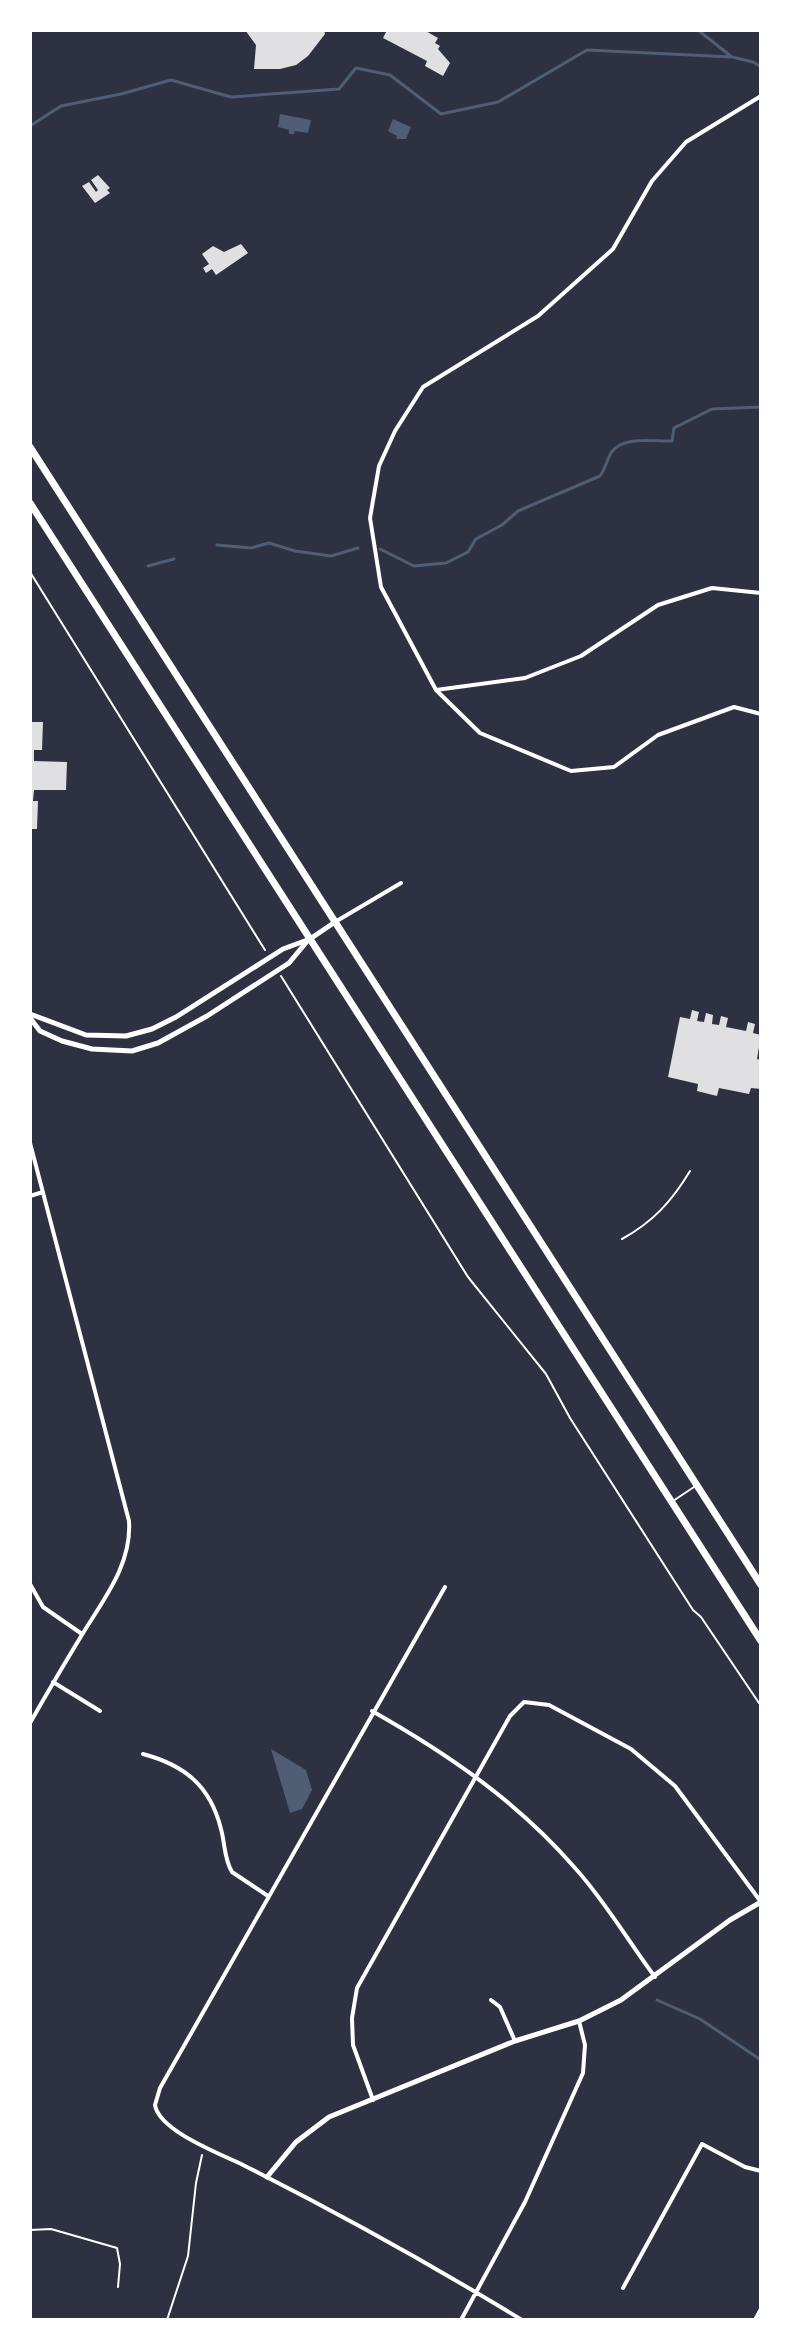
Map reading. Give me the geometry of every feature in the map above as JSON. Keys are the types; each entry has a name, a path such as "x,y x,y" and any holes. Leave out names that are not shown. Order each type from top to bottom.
{"highway":[{"path":"30,447 761,1585"},
{"path":"30,503 761,1641"}],"street":[{"path":"761,96 686,142 652,181 613,249 538,316 423,387 395,431 379,466 370,518 381,587 436,690 480,733 571,771 614,767 658,735 734,707 761,714"},
{"path":"436,690 525,678 581,656 658,605 712,588 761,593"},
{"path":"30,1016 86,1035 126,1036 152,1029 283,949 310,939 401,883"},
{"path":"30,1016 40,1031 62,1041 92,1049 132,1051 158,1043 207,1016 289,963 310,939"},
{"path":"30,1143 130,1534 129,1547 118,1575 30,1723"},
{"path":"30,1196 43,1192"},
{"path":"30,1584 43,1607 82,1634"},
{"path":"445,1587 160,2088 155,2099 156,2113 161,2121 177,2132 267,2177 522,2320"},
{"path":"53,1682 100,1711"},
{"path":"267,2177 296,2142 329,2117 373,2100 515,2041 579,2021 621,2000 730,1920 761,1902 675,1786 631,1749 549,1705 522,1704 510,1716 357,1988 352,2018 353,2045 373,2100"},
{"path":"372,1711 435,1747 476,1776 540,1830 577,1870 655,1977"},
{"path":"143,1754 178,1766 193,1778 215,1811 232,1872 268,1896"},
{"path":"491,2000 500,2007 515,2041"},
{"path":"461,2320 525,2202 583,2073 585,2045 579,2021"},
{"path":"623,2288 702,2144 745,2167 761,2171"},
{"path":"755,2320 761,2309"}],"lane":[{"path":"622,1239 647,1225 676,1196 690,1171"},
{"path":"672,1502 697,1485"}],"path":[{"path":"544,1371 570,1418 693,1610 761,1706"},
{"path":"167,2320 188,2256 196,2183 205,2146"},
{"path":"30,2230 51,2229 117,2248 120,2264 118,2287"}],"water":[{"path":"280,114 311,120 308,133 295,131 289,134 289,130 278,127"},
{"path":"393,119 411,127 406,139 396,139 397,136 388,131"},
{"path":"271,1749 306,1770 312,1790 302,1809 290,1813"}],"building":[{"path":"245,30 324,30 325,34 308,56 296,65 280,69 254,69 256,45"},
{"path":"387,30 424,30 438,38 435,43 450,63 443,76 425,66 427,61 383,38"},
{"path":"98,175 110,188 107,190 110,193 95,203 82,186 89,182 96,192 98,190 91,180"},
{"path":"241,244 248,253 216,275 212,269 206,273 203,268 209,264 202,254 213,246 224,252"},
{"path":"30,722 43,722 42,750 34,750 34,761 67,762 66,790 34,790 33,801 38,801 37,829 30,829"},
{"path":"692,1010 699,1012 697,1021 704,1022 706,1013 713,1015 712,1024 719,1025 721,1016 728,1018 726,1027 746,1031 748,1022 755,1024 753,1033 761,1035 757,1059 761,1060 761,1089 751,1088 749,1094 719,1088 717,1096 697,1091 698,1084 668,1077 680,1017 690,1019"}],"waterway":[{"path":"698,30 732,57 761,67"},
{"path":"30,126 61,106 171,80 231,97 339,89 356,68 390,75 441,114 498,102 587,50 732,57"},
{"path":"380,549 414,566 446,563 468,552 476,539 502,525 518,511 600,476 616,447 639,441 672,441 674,428 712,409 761,407"},
{"path":"217,545 251,548 269,543 295,551 331,556 358,548"},
{"path":"148,566 174,559"},
{"path":"657,2000 700,2019 761,2060"}]}
